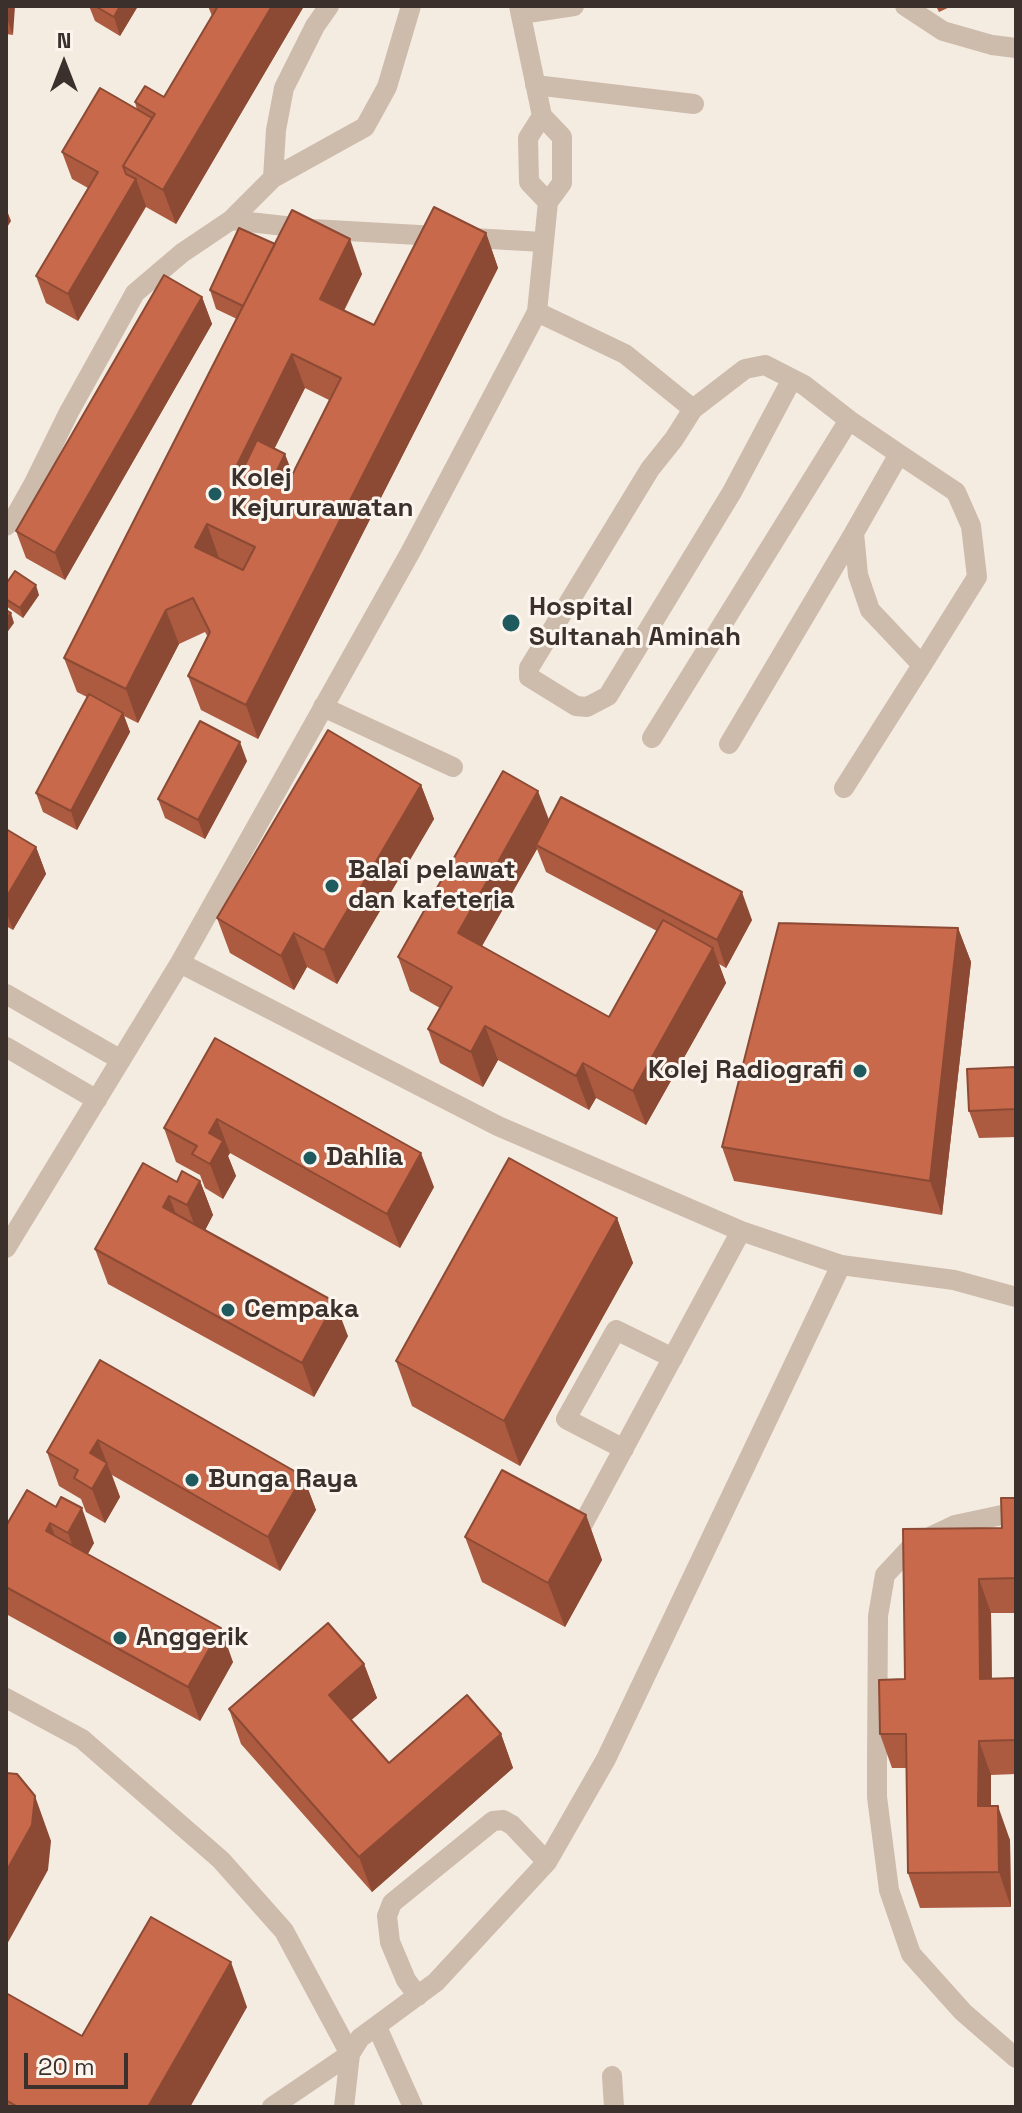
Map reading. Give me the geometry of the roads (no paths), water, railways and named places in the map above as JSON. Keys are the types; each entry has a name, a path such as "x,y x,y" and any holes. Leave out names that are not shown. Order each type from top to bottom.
{"street":[{"path":"273,178 276,130 284,88 315,26 329,6"},
{"path":"6,526 15,517 33,485 69,412 135,293 182,253 231,220 273,178 365,127 387,87 411,6"},
{"path":"6,1248 180,963 411,551 537,312 548,202 562,183 562,137 542,116 520,10 574,6"},
{"path":"905,6 943,31 992,45 1016,48"},
{"path":"535,85 694,104"},
{"path":"542,116 528,138 529,182 548,202"},
{"path":"231,220 312,229 543,242"},
{"path":"537,312 625,354 693,409"},
{"path":"792,379 732,492 608,696 587,707 576,706 529,677 529,668 650,469 693,409 745,369 765,365 792,379 817,394 849,420 956,492 971,526 977,577 844,788"},
{"path":"652,738 849,420"},
{"path":"729,744 899,454"},
{"path":"854,533 858,575 870,610 922,665"},
{"path":"323,707 453,767"},
{"path":"180,963 498,1126 741,1231 841,1265 954,1280 1016,1297"},
{"path":"6,994 121,1060"},
{"path":"6,1047 97,1100"},
{"path":"577,1535 741,1231"},
{"path":"272,2107 350,2054 360,2038 436,1982 547,1862 606,1759 841,1265"},
{"path":"624,1449 566,1419 616,1330 673,1358"},
{"path":"1016,1512 955,1525 913,1545 885,1575 878,1616 877,1797 889,1890 911,1954 963,2012 1016,2058"},
{"path":"6,1698 82,1739 221,1860 284,1931 350,2054 344,2107"},
{"path":"418,1996 406,1980 390,1942 387,1916 392,1903 493,1821 503,1820 512,1825 547,1862"},
{"path":"377,2027 413,2107"},
{"path":"612,2076 614,2107"}],"place":[{"name":"Kolej Kejururawatan","path":"215,494"},
{"name":"Hospital Sultanah Aminah","path":"511,623"},
{"name":"Balai pelawat dan kafeteria","path":"332,886"},
{"name":"Kolej Radiografi","path":"860,1071"},
{"name":"Dahlia","path":"310,1158"},
{"name":"Cempaka","path":"228,1310"},
{"name":"Bunga Raya","path":"192,1480"},
{"name":"Anggerik","path":"120,1638"}]}
